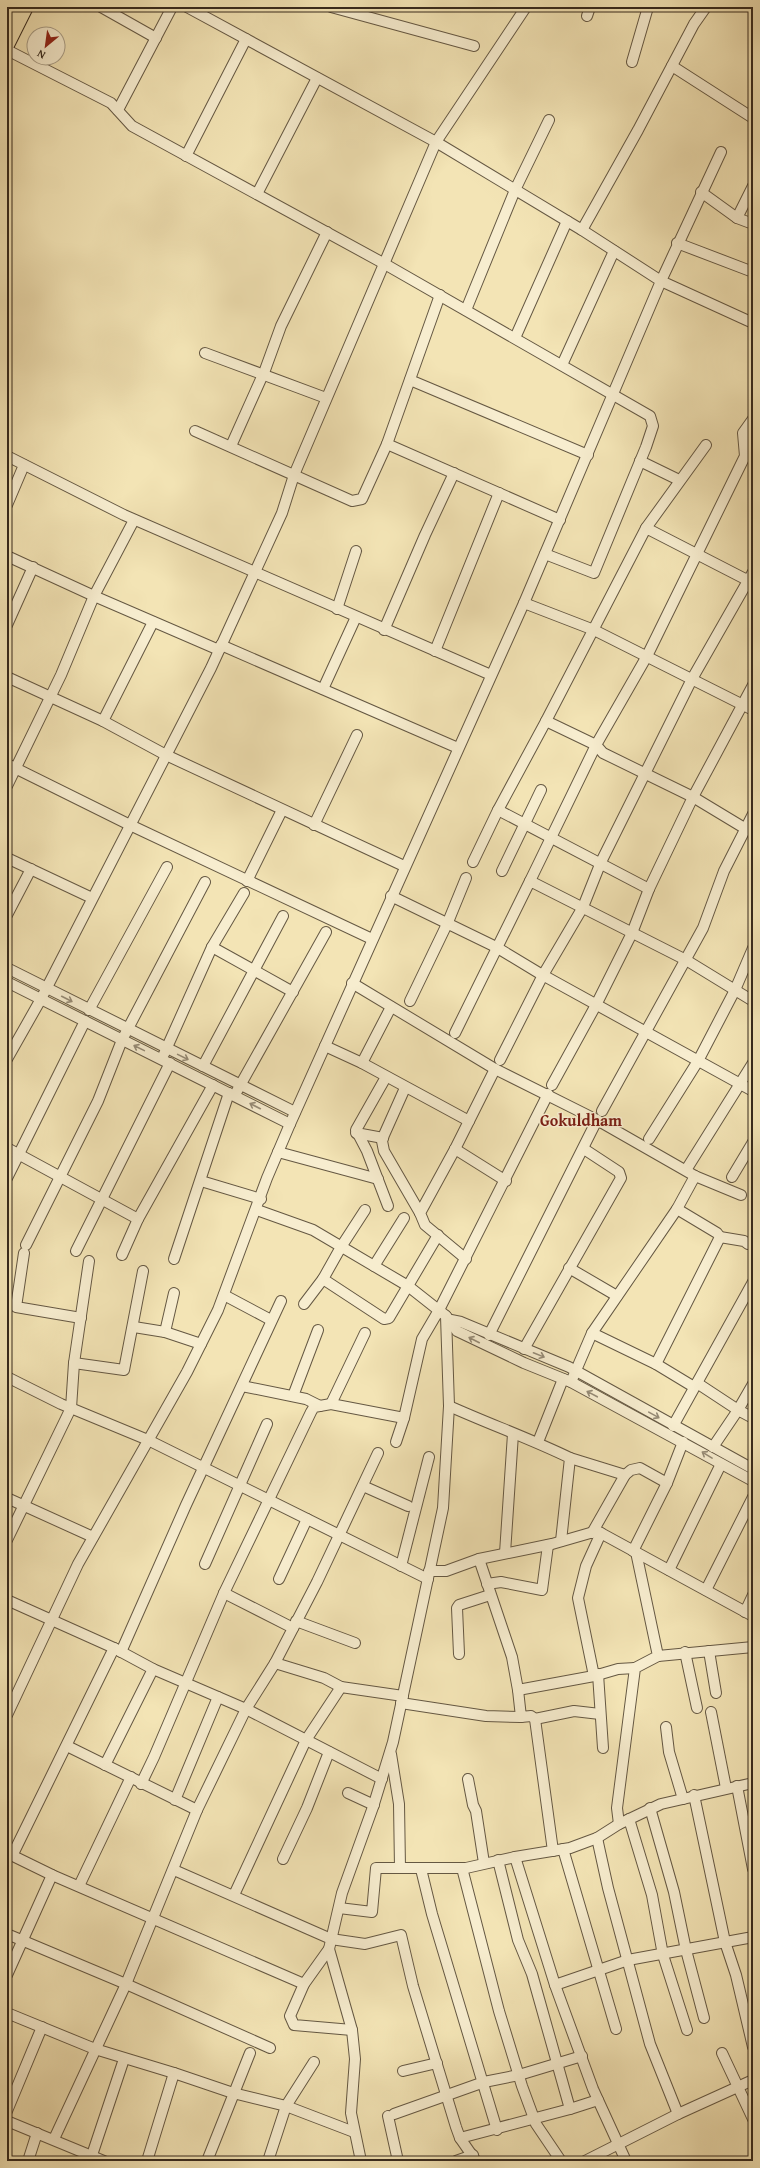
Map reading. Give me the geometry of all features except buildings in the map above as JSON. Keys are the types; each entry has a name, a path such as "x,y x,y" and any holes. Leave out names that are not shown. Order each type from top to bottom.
{"main road":[{"path":"7,27 18,7"},
{"path":"7,49 27,7"}],"street":[{"path":"101,7 156,38"},
{"path":"118,110 172,7"},
{"path":"187,7 436,142 582,230 661,280 753,324"},
{"path":"330,7 474,46"},
{"path":"7,1059 47,988 220,647 282,513 294,475 383,263 436,142 526,7"},
{"path":"632,62 648,7"},
{"path":"582,230 694,24 706,7"},
{"path":"186,156 246,39"},
{"path":"7,49 111,103 132,126 383,263 650,416 653,421 653,426 640,462 594,572 545,554"},
{"path":"672,66 753,118"},
{"path":"257,194 317,78"},
{"path":"466,310 515,190 549,120"},
{"path":"7,1715 51,1621 93,1537 202,1344 224,1295 278,1152 295,1112 404,866 524,603 677,243 721,152"},
{"path":"737,218 753,186"},
{"path":"701,192 737,218 753,224"},
{"path":"515,338 567,221"},
{"path":"231,446 263,375 281,326 327,232"},
{"path":"677,243 753,272"},
{"path":"562,366 614,251"},
{"path":"195,431 352,501 359,500 364,495 387,444 440,295"},
{"path":"205,353 326,398"},
{"path":"410,380 588,455"},
{"path":"454,1033 530,882 596,745 647,656 749,452 743,433 753,419"},
{"path":"387,444 560,520"},
{"path":"473,862 498,810 594,630 646,528 679,480 706,445"},
{"path":"7,456 134,520 356,618 491,675"},
{"path":"640,462 679,480"},
{"path":"7,505 24,465"},
{"path":"384,630 425,535 454,473"},
{"path":"434,651 499,493"},
{"path":"7,786 11,766 50,698 94,596 134,520"},
{"path":"420,1213 455,1149 543,975 583,907 601,862 692,678 752,579 697,554 646,528"},
{"path":"337,609 356,552"},
{"path":"7,556 153,622 220,647 323,689 458,748"},
{"path":"7,625 33,567"},
{"path":"524,603 594,630 753,710"},
{"path":"323,689 356,618"},
{"path":"103,721 153,622"},
{"path":"7,677 103,721 166,755 404,866"},
{"path":"352,2030 294,2025 291,2022 290,2016 304,1984 330,1944 339,1908 391,1750 443,1508 448,1406 445,1316 466,1259 550,1090 596,1005 632,933 649,888 693,797 741,703 753,685"},
{"path":"546,721 596,745 603,753 646,772 693,797 746,829"},
{"path":"314,824 357,735"},
{"path":"11,766 130,825 372,939"},
{"path":"502,871 541,790"},
{"path":"248,880 282,810"},
{"path":"498,810 649,888"},
{"path":"489,1335 600,1116 703,928 724,870 753,814"},
{"path":"7,858 92,898"},
{"path":"90,1010 167,867"},
{"path":"7,915 31,869"},
{"path":"410,1001 448,922 466,878"},
{"path":"81,1318 16,1307 15,1303 25,1249 59,1176 98,1100 127,1029 205,882"},
{"path":"530,882 583,907 686,960 753,1001"},
{"path":"76,1251 102,1199 166,1061 166,1049 212,947 244,893"},
{"path":"391,896 448,922 496,947 646,1033 753,1090"},
{"path":"203,1066 283,916"},
{"path":"174,1259 232,1095 240,1085 326,932"},
{"path":"212,947 293,992"},
{"path":"650,1139 698,1061 735,990 753,948"},
{"path":"7,968 166,1049 295,1112"},
{"path":"7,982 290,1124"},
{"path":"352,983 391,1007 600,1116 695,1176 741,1195"},
{"path":"362,1063 391,1007"},
{"path":"7,1178 85,1021"},
{"path":"324,1046 362,1063 405,1088 469,1121"},
{"path":"686,1170 753,1063"},
{"path":"386,1077 356,1127 356,1133 367,1151 388,1206"},
{"path":"122,1255 138,1218 213,1085"},
{"path":"405,1088 383,1138 384,1151 420,1213 425,1225 466,1259"},
{"path":"356,1133 383,1138"},
{"path":"732,1177 753,1142"},
{"path":"7,1148 138,1218"},
{"path":"455,1149 506,1181"},
{"path":"524,1349 621,1178 619,1172 584,1149"},
{"path":"278,1152 378,1179"},
{"path":"538,1442 567,1381 576,1371 592,1333 677,1210 695,1176"},
{"path":"201,1181 261,1199"},
{"path":"257,1210 313,1230 408,1286 445,1316 457,1330 524,1364 567,1381 683,1442 720,1464 752,1473"},
{"path":"304,1304 324,1279 341,1247 365,1210"},
{"path":"677,1210 717,1233 720,1237 744,1241 748,1244"},
{"path":"374,1266 404,1218"},
{"path":"324,1279 387,1319 438,1235"},
{"path":"656,1364 720,1237"},
{"path":"7,1540 71,1408 74,1363 89,1261"},
{"path":"569,1268 617,1296"},
{"path":"74,1363 120,1371 124,1370 134,1326 143,1271"},
{"path":"673,1426 753,1282"},
{"path":"165,1332 174,1293"},
{"path":"224,1295 271,1320"},
{"path":"281,1301 204,1468 117,1650 10,1854 52,1875 304,1984"},
{"path":"445,1316 576,1371 713,1447 752,1473"},
{"path":"396,1442 404,1418 422,1339 445,1316"},
{"path":"134,1326 165,1332 202,1344"},
{"path":"293,1396 318,1330"},
{"path":"331,1404 365,1333"},
{"path":"592,1333 696,1385 753,1418"},
{"path":"7,1389 9,1378 71,1408 148,1440 401,1566 429,1575 446,1571 479,1559 548,1545 596,1533 635,1551 749,1614 753,1595"},
{"path":"713,1447 738,1410 753,1384"},
{"path":"242,1386 306,1399 320,1406"},
{"path":"141,1784 224,1593 311,1412 314,1408 331,1404 404,1418"},
{"path":"448,1406 513,1434 538,1442 570,1458 625,1476"},
{"path":"205,1564 241,1486 267,1424"},
{"path":"505,1553 513,1434"},
{"path":"658,1656 635,1551 668,1483 683,1442"},
{"path":"54,2139 126,1984 151,1918 174,1870 197,1810 246,1709 275,1663 295,1624 340,1535 378,1453"},
{"path":"401,1566 429,1457"},
{"path":"561,1542 570,1458"},
{"path":"669,1570 720,1464"},
{"path":"603,1748 596,1675 578,1598 596,1533 625,1476 631,1470 640,1468 668,1483"},
{"path":"363,1486 408,1506"},
{"path":"706,1590 753,1496"},
{"path":"7,1498 93,1537"},
{"path":"279,1578 307,1519"},
{"path":"487,1584 501,1582 542,1590 548,1545"},
{"path":"479,1559 512,1657 521,1717"},
{"path":"224,1593 295,1624 355,1643"},
{"path":"459,1654 457,1608 459,1605 490,1595"},
{"path":"7,1600 153,1668 246,1709 382,1779"},
{"path":"518,1690 596,1675 618,1669 636,1668 658,1656 753,1646"},
{"path":"709,1650 716,1693"},
{"path":"685,1652 697,1708"},
{"path":"275,1663 324,1678 340,1687 486,1716 531,1716 535,1719 574,1711 600,1714"},
{"path":"105,1765 153,1668"},
{"path":"619,1824 617,1808 636,1668"},
{"path":"234,1895 306,1740 340,1687"},
{"path":"175,1800 218,1697"},
{"path":"711,1712 726,1788"},
{"path":"535,1719 558,1850 616,2029"},
{"path":"666,1727 669,1752 683,1799"},
{"path":"67,1746 131,1777 141,1784 197,1810"},
{"path":"391,1750 399,1804 400,1868"},
{"path":"282,1859 307,1808 329,1752"},
{"path":"79,1886 131,1777"},
{"path":"468,1779 473,1805 476,1811 484,1863"},
{"path":"339,1908 372,1912 376,1868 462,1868 498,1860 558,1850 597,1838 629,1818 650,1808 694,1795 753,1783"},
{"path":"737,1786 753,1869"},
{"path":"348,1793 374,1805"},
{"path":"694,1795 725,1942 736,1975 753,2047"},
{"path":"650,1808 674,1892 686,1950 704,2018"},
{"path":"629,1818 652,1896 663,1955 687,2030"},
{"path":"597,1838 608,1888 650,2044 678,2114"},
{"path":"515,1857 555,1985 598,2100 626,2161"},
{"path":"498,1860 518,1940 532,1974 556,2064 570,2109"},
{"path":"462,1868 499,2011 519,2075 534,2118 561,2161"},
{"path":"421,1869 432,1914 484,2082 497,2130"},
{"path":"174,1870 234,1895 330,1944 365,1944 400,1934 413,1986 460,2138 474,2158 456,2161"},
{"path":"7,1975 52,1875"},
{"path":"7,1934 126,1984 270,2048"},
{"path":"555,1985 628,1960 663,1955 753,1937"},
{"path":"330,1944 352,2030 355,2059 351,2113 361,2161"},
{"path":"7,2013 95,2049 124,2059 174,2073 233,2093 286,2106 354,2132"},
{"path":"7,2111 42,2027"},
{"path":"207,2161 250,2052"},
{"path":"722,2053 753,2119"},
{"path":"398,2161 391,2115 484,2082 519,2075 582,2056"},
{"path":"91,2158 124,2059"},
{"path":"268,2161 286,2106 314,2062"},
{"path":"403,2071 437,2063"},
{"path":"147,2161 174,2073"},
{"path":"585,2161 678,2114 753,2080"},
{"path":"460,2138 497,2130 598,2100"},
{"path":"7,2121 54,2139 91,2158 104,2161"},
{"path":"28,2161 37,2133"}],"district":[{"name":"Gokuldham","path":"581,1120"}]}
